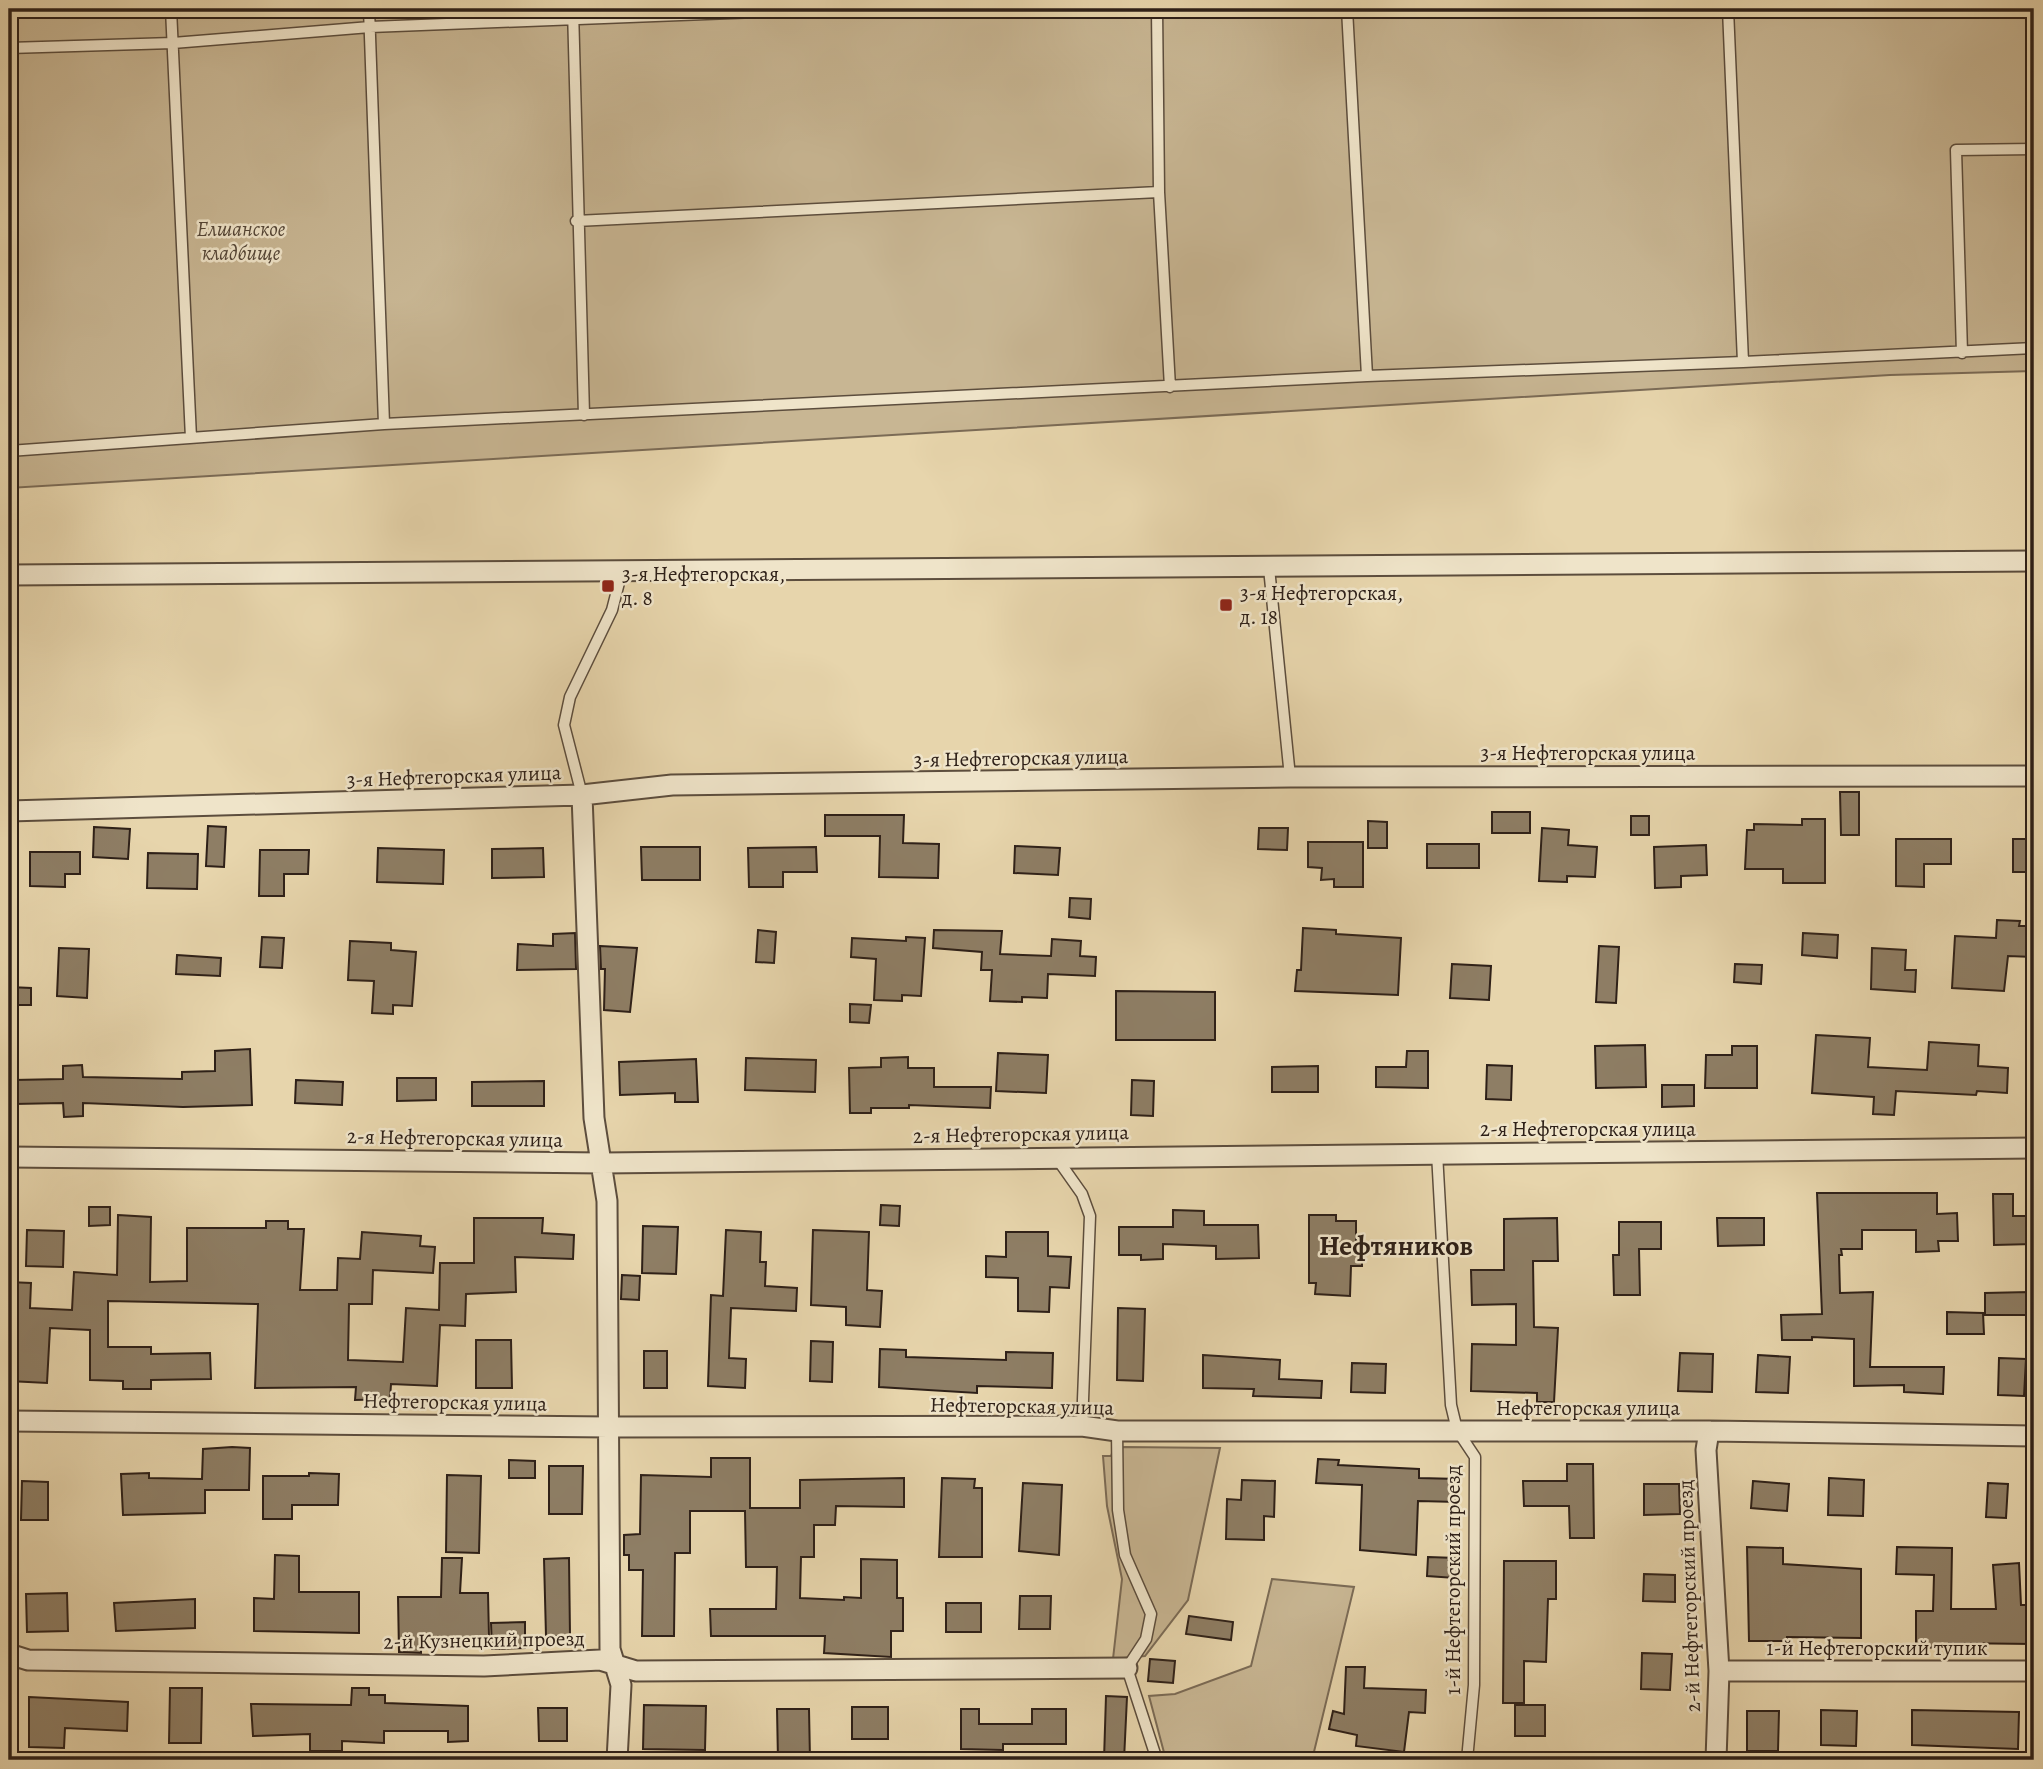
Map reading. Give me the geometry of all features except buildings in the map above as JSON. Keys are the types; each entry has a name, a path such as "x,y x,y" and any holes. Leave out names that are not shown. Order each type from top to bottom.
{"street":[{"path":"9,575 2034,561"},
{"name":"3-я Нефтегорская улица","path":"9,811 582,795 672,785 1290,777 2034,776"},
{"path":"582,795 594,1118 607,1201 610,1648 621,1685 617,1760"},
{"name":"2-я Нефтегорская улица","path":"9,1157 603,1163 1054,1156 2034,1148"},
{"name":"Нефтегорская улица","path":"9,1421 609,1427 1082,1426 1117,1431 1709,1431 2034,1436"},
{"name":"2-й Нефтегорский проезд","path":"1709,1431 1706,1450 1719,1671 1716,1760"},
{"name":"2-й Кузнецкий проезд","path":"9,1654 28,1660 484,1666 600,1660 636,1671 1127,1668"},
{"name":"1-й Нефтегорский тупик","path":"1719,1671 2034,1671"}],"lane":[{"path":"171,9 191,438"},
{"path":"369,9 384,425"},
{"path":"9,48 173,43 573,14 836,9"},
{"path":"1157,9 1159,192 1170,387"},
{"path":"1347,9 1367,376"},
{"path":"1728,9 1743,362"},
{"path":"573,14 576,221 584,415"},
{"path":"1962,353 1955,150 2034,149"},
{"path":"576,221 1159,192"},
{"path":"9,451 384,425 1367,376 2034,348"},
{"path":"1269,568 1290,777"},
{"path":"582,795 564,726 570,697 612,610 622,571"},
{"name":"1-й Нефтегорский проезд","path":"1437,1153 1451,1405 1458,1430 1475,1457 1476,1617 1467,1760"},
{"path":"1054,1156 1071,1176 1090,1216 1082,1426"},
{"path":"1117,1431 1118,1510 1125,1555 1151,1614 1146,1639 1127,1668 1157,1760"}],"green space":[{"name":"Елшанское кладбище","path":"9,9 2034,9 2034,371 1890,375 9,488"},
{"path":"1114,1448 1220,1448 1188,1600 1145,1656 1113,1659 1122,1579 1107,1506 1103,1456 1111,1456"},
{"path":"1272,1579 1354,1587 1312,1760 1166,1760 1149,1696 1175,1694 1251,1666"}],"place":[{"name":"3-я Нефтегорская, д. 8","path":"608,586"},
{"name":"3-я Нефтегорская, д. 18","path":"1226,605"}],"district":[{"name":"Нефтяников","path":"1396,1245"}]}
